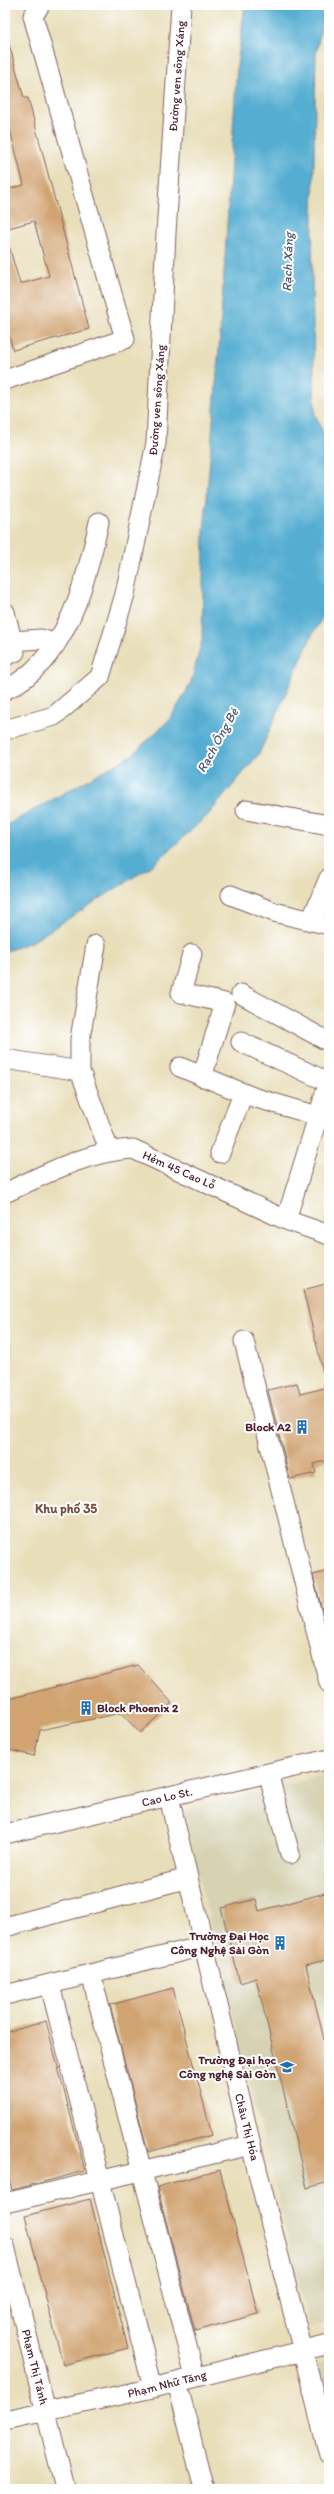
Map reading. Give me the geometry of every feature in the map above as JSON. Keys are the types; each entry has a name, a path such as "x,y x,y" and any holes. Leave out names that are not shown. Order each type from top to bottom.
{"street":[{"path":"5,380 125,339 33,16 40,5"},
{"name":"Đường ven sông Xáng","path":"5,730 54,716 100,677 125,594 156,442 166,233 181,5"},
{"path":"5,690 32,674 56,644 78,598 99,522"},
{"path":"5,612 9,648 41,639 56,644"},
{"path":"246,810 329,825"},
{"path":"231,895 274,912 320,923 329,878"},
{"path":"96,945 80,1039 80,1071 109,1150"},
{"path":"192,954 180,993 225,1003 202,1077"},
{"path":"241,994 329,1042"},
{"path":"241,1042 329,1081 286,1220"},
{"path":"5,1059 80,1071"},
{"path":"180,1067 243,1094 318,1116"},
{"path":"220,1153 243,1094"},
{"name":"Hẻm 45 Cao Lỗ","path":"5,1193 66,1166 109,1150 133,1148 286,1220 329,1234"},
{"path":"244,1341 329,1683"},
{"name":"Cao Lo St.","path":"5,1834 329,1759"},
{"path":"268,1773 290,1854"},
{"name":"Châu Thị Hóa","path":"169,1797 251,2145 304,2350 329,2455"},
{"path":"5,1927 188,1878"},
{"path":"5,1996 204,1946"},
{"path":"91,1974 195,2377"},
{"path":"50,1985 153,2388"},
{"path":"5,2203 251,2145"},
{"name":"Phạm Thị Tánh","path":"5,2246 66,2489"},
{"name":"Phạm Nhữ Tăng","path":"5,2420 153,2388 329,2344"},
{"path":"177,2382 204,2489"}],"shaded area":[{"name":"Trường Đại học Công nghệ Sài Gòn","path":"329,1774 329,2322 310,2327 183,1811"},
{"path":"329,2361 329,2413 317,2363"}],"water":[{"path":"245,5 325,5 316,55 312,274 315,414 329,446 329,606 311,637 259,754 208,815 153,865 33,941 5,952 5,826 132,755 170,719 190,685 202,641 204,532 220,335 237,66"}],"building":[{"path":"5,44 9,44 24,98 28,98 89,329 13,350 5,321 5,247 9,246 20,284 49,276 34,221 5,229 5,190 24,185 5,110"},
{"path":"329,1283 329,1375 324,1375 303,1290"},
{"name":"Block A2","path":"297,1383 300,1394 329,1387 329,1460 314,1464 316,1473 290,1479 268,1390"},
{"path":"329,1571 329,1637 313,1575"},
{"name":"Block Phoenix 2","path":"138,1665 172,1703 140,1733 121,1713 40,1730 34,1756 5,1749 5,1700"},
{"path":"329,1892 329,1959 306,1965 329,2060 329,2182 307,2188 256,1978 240,1983 221,1908 256,1899 259,1911"},
{"path":"173,1988 212,2135 148,2152 110,2005"},
{"path":"46,2021 85,2171 12,2190 5,2164 5,2033"},
{"path":"220,2170 258,2314 195,2331 157,2187"},
{"path":"90,2199 128,2348 63,2365 25,2216"}],"place":[{"name":"Block A2","path":"302,1427"},
{"name":"Block Phoenix 2","path":"86,1708"},
{"name":"Trường Đại Học Công Nghệ Sài Gòn","path":"280,1943"},
{"name":"Trường Đại học Công nghệ Sài Gòn","path":"287,2067"}],"district":[{"name":"Khu phố 35","path":"66,1508"}],"water label":[{"name":"Rạch Xáng","path":"287,262"},
{"name":"Rạch Ông Bé","path":"217,740"}]}
